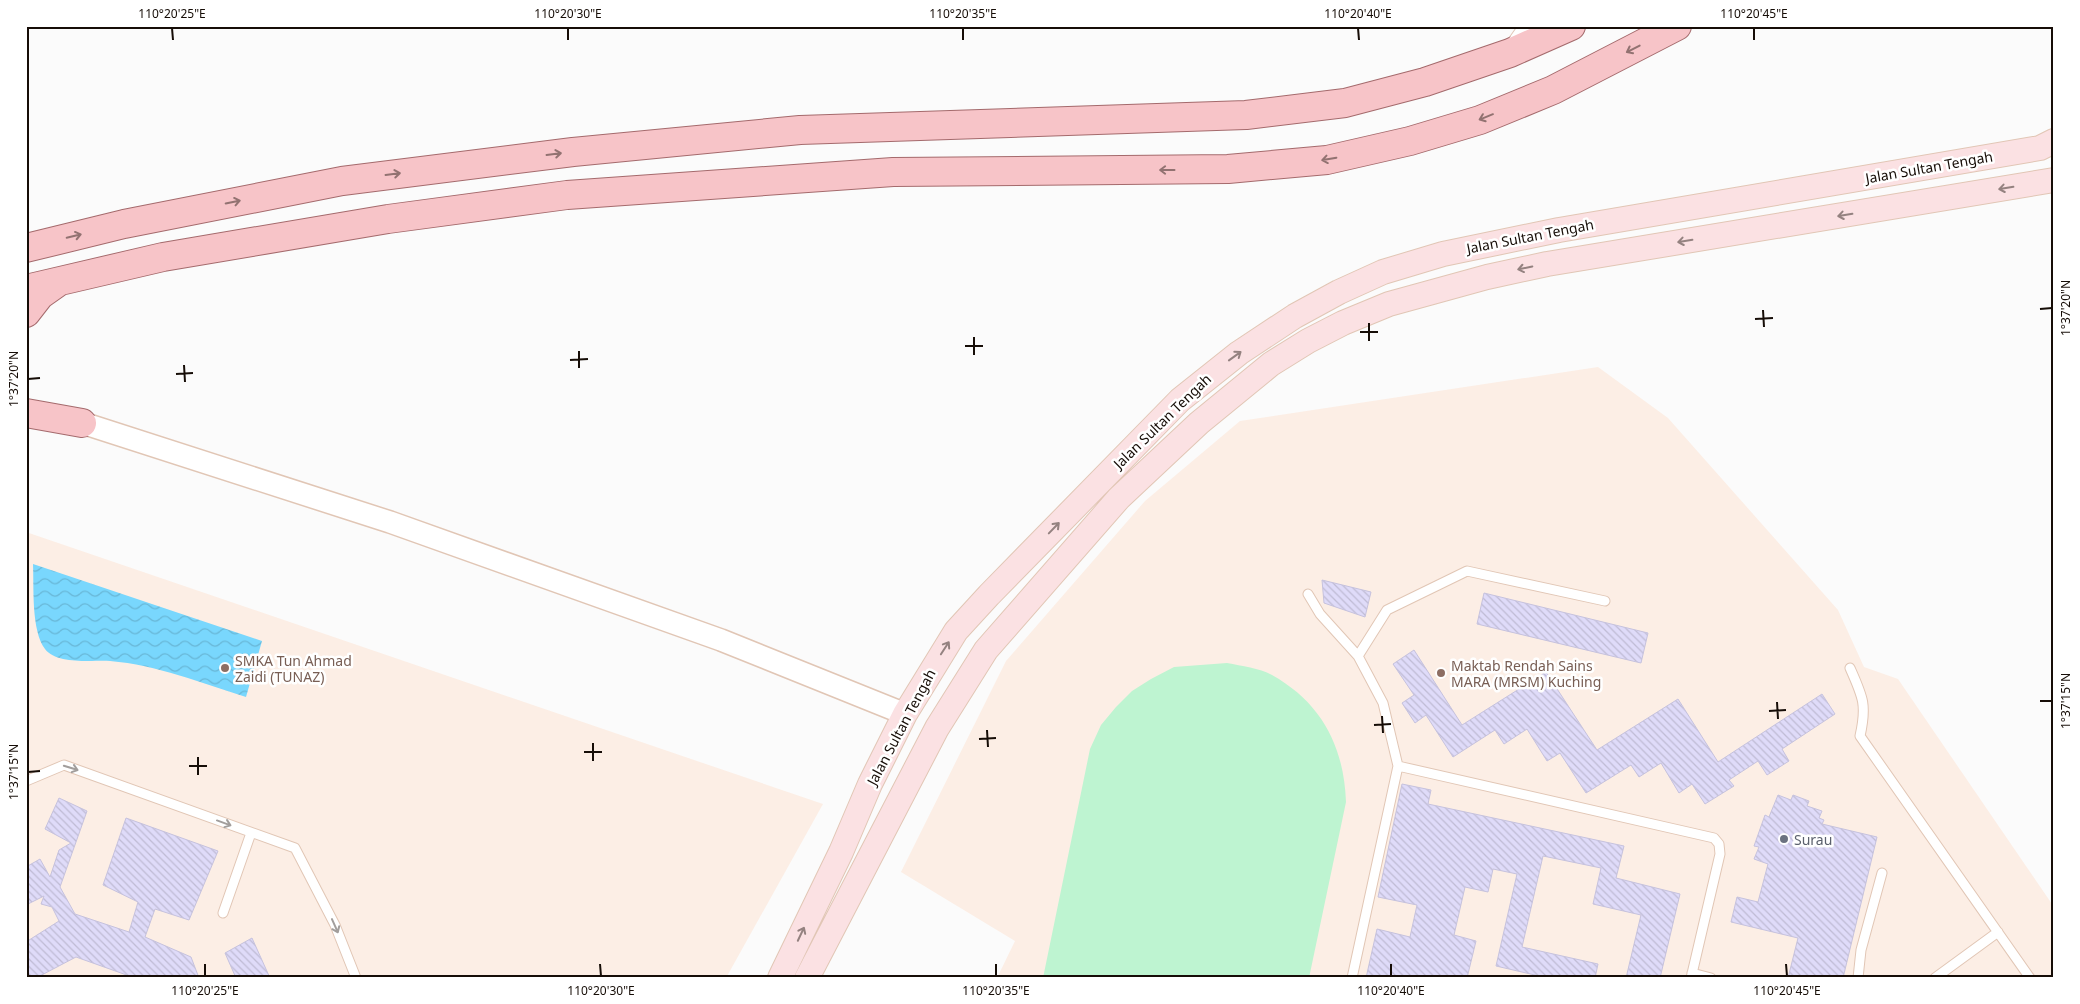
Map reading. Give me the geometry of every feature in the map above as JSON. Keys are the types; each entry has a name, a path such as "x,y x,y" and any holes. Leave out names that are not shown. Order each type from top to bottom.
{"main road":[{"path":"28,247 124,224 342,181 573,152 800,130 1246,115 1345,103 1425,82 1510,53 1571,26"},
{"path":"26,289 163,257 369,222 567,196 893,172 1228,169 1327,160 1410,141 1480,120 1553,90 1677,26"},
{"name":"Jalan Sultan Tengah","path":"780,978 841,852 870,784 905,714 956,631 1180,400 1239,353 1295,316 1339,292 1392,270 1444,254 1499,241 2040,148 2054,141"},
{"name":"Jalan Sultan Tengah","path":"807,978 937,728 986,650 1119,498 1199,423 1271,364 1308,341 1343,323 1389,304 1487,276 1547,264 2054,180"},
{"path":"26,313 40,295 60,281"},
{"path":"27,404 82,424"}],"street":[{"path":"1510,53 1530,26"},
{"path":"82,424 390,522 721,640 905,714"}],"lane":[{"path":"1358,656 1387,610 1466,571 1605,601"},
{"path":"1308,594 1320,614 1358,656 1383,703 1398,766 1352,978"},
{"path":"1850,668 1860,692 1865,714 1860,736 2030,978"},
{"path":"26,781 64,766 294,848 334,925 356,978"},
{"path":"1398,766 1714,838 1719,844 1720,854 1691,975 1712,978"},
{"path":"223,913 251,832"},
{"path":"1858,978 1861,950 1882,874"},
{"path":"1935,978 1998,932"}],"shaded area":[{"name":"Maktab Rendah Sains MARA (MRSM) Kuching","path":"1598,367 1668,418 1838,610 1864,667 1898,679 2054,907 2054,978 997,978 1015,941 901,872 1006,661 1145,501 1240,421"},
{"name":"SMKA Tun Ahmad Zaidi (TUNAZ)","path":"26,532 823,804 726,978 26,978"}],"green space":[{"path":"1227,663 1272,675 1304,699 1327,728 1341,763 1346,802 1309,978 1043,978 1090,749 1101,725 1132,691 1174,667"}],"water":[{"path":"33,564 262,641 246,697 145,666 110,661 66,660 50,654 45,649 37,631 34,608"}],"building":[{"path":"1322,580 1371,592 1365,617 1324,603"},
{"path":"1484,593 1648,633 1641,663 1477,624"},
{"path":"1414,650 1462,725 1546,672 1597,750 1678,699 1718,762 1822,694 1835,714 1782,749 1789,761 1767,775 1758,761 1729,780 1734,786 1705,804 1692,784 1679,793 1661,763 1639,777 1631,765 1586,793 1560,753 1547,761 1527,729 1504,744 1495,730 1453,757 1426,715 1415,723 1402,703 1414,695 1393,664"},
{"path":"1402,784 1431,790 1428,804 1624,846 1616,878 1680,894 1660,978 1626,978 1641,915 1593,904 1601,868 1543,856 1522,947 1598,964 1595,978 1538,978 1539,976 1496,966 1517,874 1493,869 1488,892 1465,887 1454,935 1476,941 1467,978 1366,978 1377,929 1410,937 1417,905 1378,897"},
{"path":"1778,795 1791,800 1793,795 1809,801 1807,806 1822,811 1819,818 1824,820 1822,824 1877,837 1843,978 1788,978 1798,938 1731,922 1737,897 1758,902 1768,864 1754,859 1759,847 1754,846 1765,815 1769,817"},
{"path":"59,798 87,811 60,887 75,914 129,932 138,902 103,885 126,818 218,851 189,920 155,909 145,937 191,957 199,978 135,978 76,957 36,978 26,978 26,942 59,921 52,907 41,904 44,896 26,905 26,867 40,859 50,877 59,850 71,843 45,829"},
{"path":"252,938 270,978 236,978 225,953"}],"place":[{"name":"SMKA Tun Ahmad Zaidi (TUNAZ)","path":"225,668"},
{"name":"Maktab Rendah Sains MARA (MRSM) Kuching","path":"1441,673"},
{"name":"Surau","path":"1784,839"}]}
